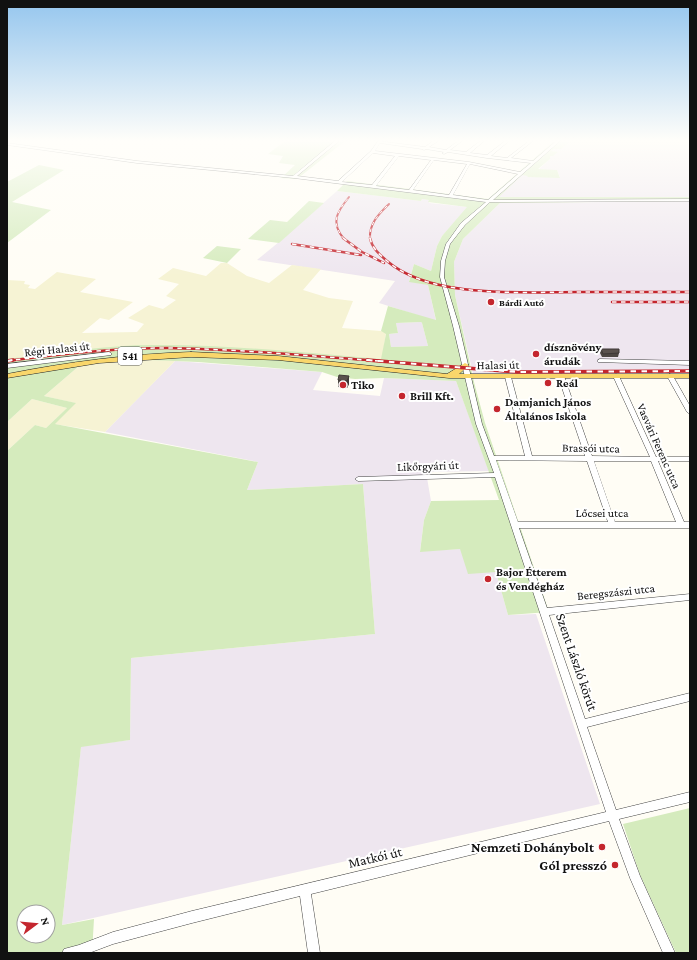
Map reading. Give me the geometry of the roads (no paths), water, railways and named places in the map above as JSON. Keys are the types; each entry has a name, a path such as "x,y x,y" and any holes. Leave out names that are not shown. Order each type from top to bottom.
{"main road":[{"name":"Halasi út","path":"7,376 106,358 186,353 254,356 468,377 690,376"},
{"path":"447,376 458,372 465,365"}],"street":[{"path":"374,186 489,201 690,200"},
{"path":"411,190 414,186"},
{"path":"450,196 456,186"},
{"name":"Szent László körút","path":"505,186 456,231 448,244 442,261 442,277 468,377 478,424 498,475 583,724 612,815 635,878 669,953"},
{"name":"Régi Halasi út","path":"7,366 109,354"},
{"path":"600,361 690,363"},
{"path":"561,376 612,524"},
{"name":"Vasvári Ferenc utca","path":"616,376 654,459 681,525"},
{"path":"670,376 690,412"},
{"path":"508,377 529,458"},
{"name":"Brassói utca","path":"491,458 690,459"},
{"name":"Likőrgyári út","path":"358,479 498,475"},
{"name":"Lőcsei utca","path":"514,525 690,525"},
{"name":"Beregszászi utca","path":"544,612 690,597"},
{"path":"583,724 690,697"},
{"name":"Matkói út","path":"75,952 113,938 305,889 690,797"},
{"path":"305,889 314,953"}],"railway":[{"path":"344,238 336,222 338,212 349,197"},
{"path":"370,238 371,228 378,215 389,204"},
{"path":"344,238 362,252 384,263"},
{"path":"370,238 374,248 387,261 406,273 428,282 452,288 505,292 690,292"},
{"path":"292,244 361,255"},
{"path":"612,302 690,302"},
{"path":"13,360 7,361 87,352 167,348 247,351 372,360"},
{"path":"367,360 372,360"},
{"path":"372,360 380,361"},
{"path":"372,360 517,372 690,371"}],"place":[{"name":"Bárdi Autó","path":"491,302"},
{"name":"dísznövény árudák","path":"536,354"},
{"name":"Reál","path":"548,383"},
{"name":"Tiko","path":"343,385"},
{"name":"Brill Kft.","path":"402,396"},
{"name":"Damjanich János Általános Iskola","path":"497,409"},
{"name":"Bajor Étterem és Vendégház","path":"488,579"},
{"name":"Nemzeti Dohánybolt","path":"602,847"},
{"name":"Gól presszó","path":"615,865"}]}
